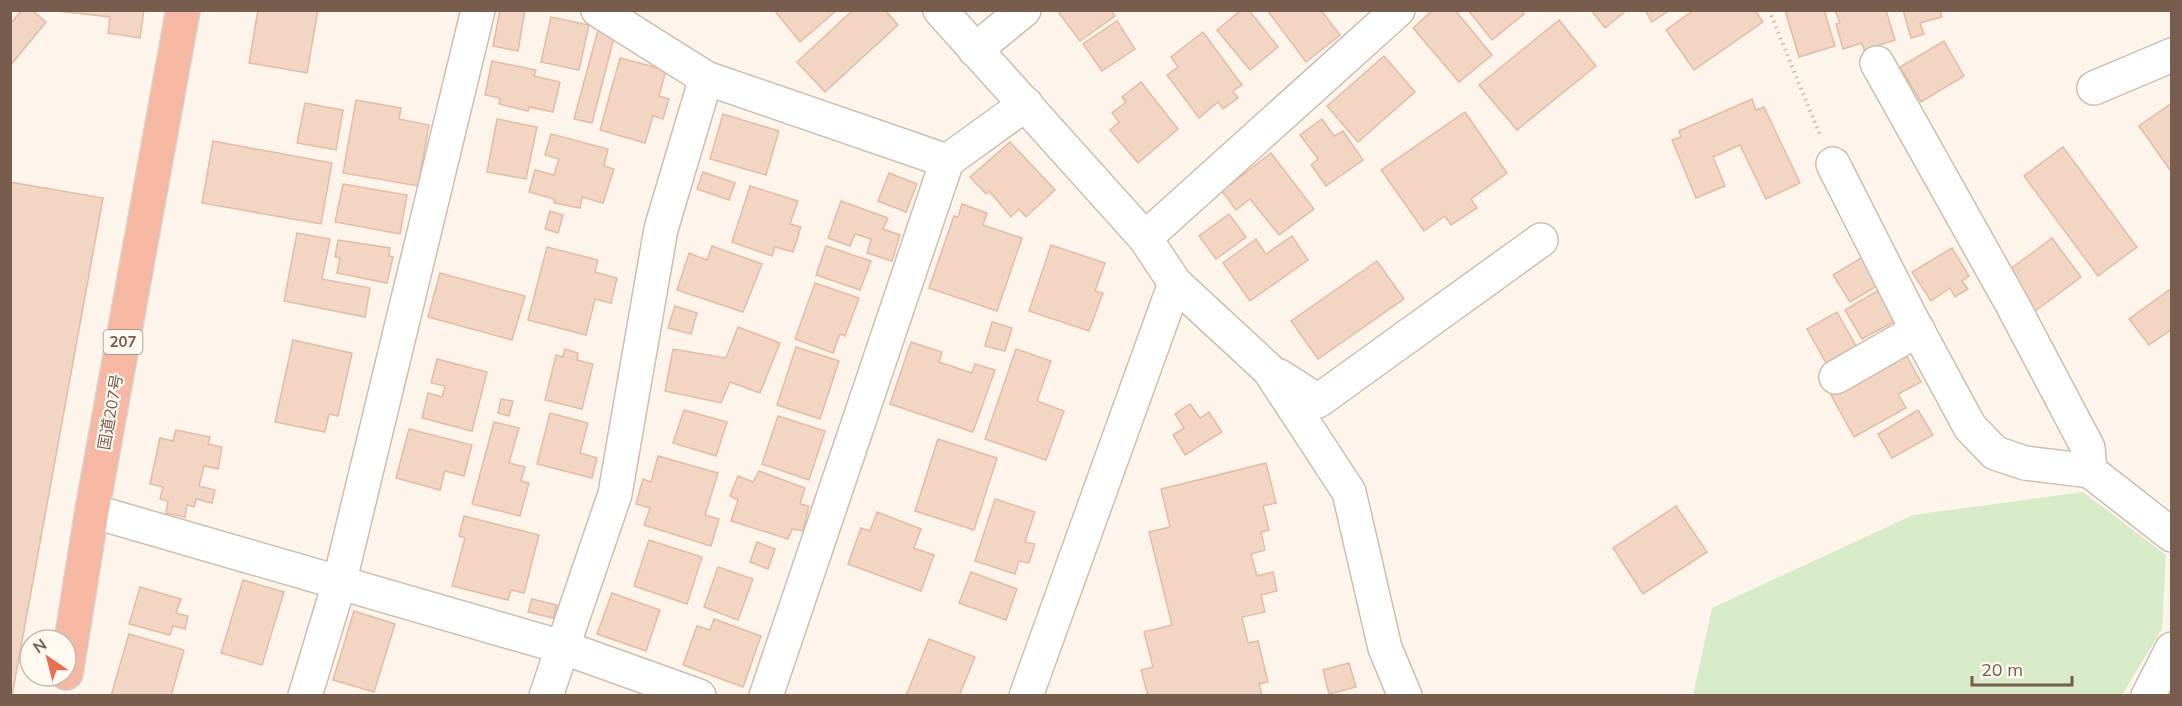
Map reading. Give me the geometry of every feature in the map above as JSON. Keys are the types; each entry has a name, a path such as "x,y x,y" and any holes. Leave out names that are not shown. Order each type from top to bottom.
{"highway":[{"name":"国道207号","path":"73,628 92,511 183,10"}],"street":[{"path":"305,696 339,584 478,10"},
{"path":"598,10 706,78 947,161"},
{"path":"940,10 1145,238 1175,283 1269,370 1318,400 1541,240"},
{"path":"975,50 1024,10"},
{"path":"1145,238 1398,10"},
{"path":"2094,88 2172,55"},
{"path":"1877,63 2012,304 2088,448 2090,471"},
{"path":"546,696 615,494 661,229 706,78"},
{"path":"766,696 947,161 1026,104"},
{"path":"1833,164 1970,427 1995,453 2025,464 2090,471 2172,535"},
{"path":"1026,696 1175,283"},
{"path":"1836,377 1918,330"},
{"path":"1269,370 1349,492 1385,648 1405,696"},
{"path":"92,511 562,647 699,696"},
{"path":"2148,696 2172,649"}],"path":[{"path":"1769,10 1833,164"}],"green space":[{"path":"2083,492 2166,555 2162,629 2122,695 1693,695 1712,608 1913,515"}],"building":[{"path":"22,10 32,10 46,22 10,66 10,24"},
{"path":"144,10 140,38 108,33 110,17 58,11"},
{"path":"258,10 318,10 307,73 249,63"},
{"path":"500,10 525,10 518,51 493,46"},
{"path":"774,10 837,10 800,42"},
{"path":"853,10 885,10 898,25 825,92 797,62"},
{"path":"1062,10 1111,10 1115,16 1080,41 1059,13"},
{"path":"1241,10 1249,10 1278,47 1250,70 1217,30"},
{"path":"1267,10 1321,10 1340,35 1306,62"},
{"path":"1433,10 1455,10 1492,55 1459,82 1413,28"},
{"path":"1468,10 1521,10 1524,14 1492,40"},
{"path":"1591,10 1627,10 1605,28"},
{"path":"1645,10 1670,10 1652,22"},
{"path":"1694,10 1755,10 1763,22 1694,70 1666,30"},
{"path":"1785,10 1824,10 1835,46 1799,57"},
{"path":"1835,10 1886,10 1895,40 1864,50 1862,43 1843,49 1836,24 1840,23"},
{"path":"1903,10 1940,10 1942,17 1920,23 1924,34 1911,38"},
{"path":"551,17 589,25 579,70 541,62"},
{"path":"1559,20 1596,66 1517,130 1479,85"},
{"path":"1117,21 1135,49 1102,71 1083,44"},
{"path":"598,30 615,34 592,123 574,119"},
{"path":"1203,32 1242,85 1233,91 1238,98 1223,109 1218,102 1199,118 1167,75 1178,67 1171,57"},
{"path":"1944,41 1964,76 1921,102 1900,67"},
{"path":"1384,56 1415,92 1358,142 1327,106"},
{"path":"620,58 666,70 659,96 669,99 663,119 653,116 645,143 600,130"},
{"path":"492,61 536,70 534,76 560,82 553,112 529,107 528,111 499,104 500,98 485,95"},
{"path":"1141,82 1178,129 1138,163 1110,130 1119,122 1112,113 1126,102 1122,97"},
{"path":"1752,99 1756,110 1764,107 1800,183 1766,199 1740,145 1713,157 1725,186 1696,198 1672,140 1681,137 1679,131"},
{"path":"356,100 401,108 399,119 429,125 418,186 343,173"},
{"path":"305,103 343,110 336,150 297,143"},
{"path":"2172,103 2172,173 2139,126"},
{"path":"1465,112 1507,173 1471,199 1477,208 1451,225 1445,216 1424,231 1381,170"},
{"path":"723,114 779,131 766,175 710,159"},
{"path":"497,119 537,127 526,179 487,172"},
{"path":"1322,119 1334,136 1343,131 1363,160 1326,186 1311,165 1318,159 1300,135"},
{"path":"551,134 608,149 604,166 614,169 603,203 582,197 580,208 554,203 554,199 529,192 535,170 554,175 559,159 545,155"},
{"path":"213,141 332,163 321,224 202,203"},
{"path":"1010,142 1055,190 1026,217 1019,209 1011,217 989,191 986,194 970,177"},
{"path":"2063,147 2137,247 2098,276 2024,176"},
{"path":"1271,153 1314,209 1279,235 1250,199 1236,210 1222,191"},
{"path":"703,172 735,183 729,200 697,189"},
{"path":"889,173 917,184 906,212 878,201"},
{"path":"10,182 103,198 24,628 18,628 18,663 12,696 10,696"},
{"path":"343,184 407,195 400,234 335,222"},
{"path":"750,186 798,201 790,224 801,227 793,252 775,247 772,256 732,242"},
{"path":"841,201 888,218 883,229 900,235 892,261 867,253 871,239 855,234 850,246 828,238"},
{"path":"962,204 987,213 983,225 1022,238 997,311 929,288 954,216 958,217"},
{"path":"550,211 563,215 558,233 545,229"},
{"path":"1229,214 1246,237 1216,259 1199,236"},
{"path":"297,233 330,239 322,279 370,288 365,317 284,301"},
{"path":"1292,236 1308,260 1250,301 1223,263 1256,239 1266,254"},
{"path":"2052,238 2081,277 2034,312 2005,273"},
{"path":"338,240 390,248 389,256 393,257 387,283 337,273 340,258 335,257"},
{"path":"1051,245 1105,263 1095,291 1103,293 1089,331 1029,311"},
{"path":"712,246 762,264 743,312 677,290 689,253 707,260"},
{"path":"826,246 871,261 860,290 816,275"},
{"path":"547,247 598,260 595,272 617,278 611,303 595,299 586,335 528,320"},
{"path":"1952,248 1969,276 1962,281 1968,289 1955,297 1950,288 1931,301 1912,272"},
{"path":"1861,258 1877,286 1850,302 1833,275"},
{"path":"1377,261 1404,299 1318,359 1291,321"},
{"path":"440,273 525,296 512,340 428,317"},
{"path":"815,283 859,298 845,336 840,334 833,353 795,339"},
{"path":"2172,288 2172,329 2149,345 2129,319"},
{"path":"1879,290 1897,320 1862,339 1845,310"},
{"path":"675,306 697,313 691,334 668,328"},
{"path":"1837,312 1856,346 1826,363 1807,329"},
{"path":"992,322 1012,328 1005,351 985,346"},
{"path":"738,327 780,343 760,393 730,382 721,403 665,391 673,349 726,358"},
{"path":"293,340 352,353 338,416 329,414 325,432 275,422"},
{"path":"911,342 942,352 939,362 972,373 975,364 995,370 973,432 890,404"},
{"path":"796,347 839,361 820,419 777,405"},
{"path":"565,349 578,353 577,360 593,364 582,409 545,400 556,355 563,357"},
{"path":"1016,349 1051,361 1037,401 1064,411 1046,460 985,439"},
{"path":"1905,353 1921,382 1898,394 1906,408 1854,437 1831,395"},
{"path":"437,359 487,372 472,431 422,418 428,393 442,397 445,386 431,383"},
{"path":"501,399 513,401 509,416 498,413"},
{"path":"1190,404 1200,418 1209,412 1222,432 1185,455 1173,435 1184,428 1175,414"},
{"path":"684,410 727,422 716,456 673,443"},
{"path":"1918,410 1933,435 1892,458 1878,434"},
{"path":"550,413 588,423 580,453 597,458 592,478 537,464"},
{"path":"778,416 825,431 809,480 762,464"},
{"path":"494,422 519,428 509,463 525,467 521,481 529,483 520,516 472,504"},
{"path":"409,429 472,445 464,476 445,471 440,490 396,478"},
{"path":"176,430 210,437 208,444 222,447 218,469 204,466 199,486 215,490 212,503 196,499 194,507 187,505 185,517 166,513 168,501 160,499 163,487 150,484 160,438 173,441"},
{"path":"938,439 997,458 974,530 915,511"},
{"path":"658,456 718,473 705,515 719,519 711,546 644,525 650,508 636,504 643,479 651,482"},
{"path":"1266,463 1276,503 1263,506 1269,530 1261,532 1265,550 1251,554 1257,576 1273,572 1277,591 1261,595 1265,612 1242,617 1248,643 1258,641 1268,682 1259,684 1262,696 1148,696 1141,670 1153,667 1144,632 1172,625 1149,532 1170,527 1161,489"},
{"path":"759,471 805,488 800,504 809,506 803,531 792,529 788,539 731,521 738,500 730,496 738,476 753,482"},
{"path":"995,499 1035,512 1025,542 1035,544 1029,563 1019,561 1015,574 975,561"},
{"path":"1676,506 1707,552 1643,594 1613,548"},
{"path":"877,512 921,529 914,548 934,555 921,591 848,564 861,528 870,531"},
{"path":"464,516 539,535 524,593 511,590 508,600 452,586 465,538 459,536"},
{"path":"649,540 702,557 687,604 634,586"},
{"path":"757,542 775,549 768,569 750,562"},
{"path":"718,567 753,579 738,620 704,607"},
{"path":"971,572 1017,589 1006,620 959,603"},
{"path":"243,580 284,592 262,665 221,653"},
{"path":"140,587 181,599 176,613 188,616 185,629 173,626 170,635 129,624"},
{"path":"612,593 660,610 646,651 597,634"},
{"path":"532,599 557,605 553,618 528,612"},
{"path":"354,611 395,624 374,692 333,680"},
{"path":"714,619 761,636 743,687 683,665 697,626 710,630"},
{"path":"129,634 184,650 171,696 111,696"},
{"path":"929,639 975,657 959,696 906,696"},
{"path":"1349,663 1356,687 1329,694 1323,670"}]}
